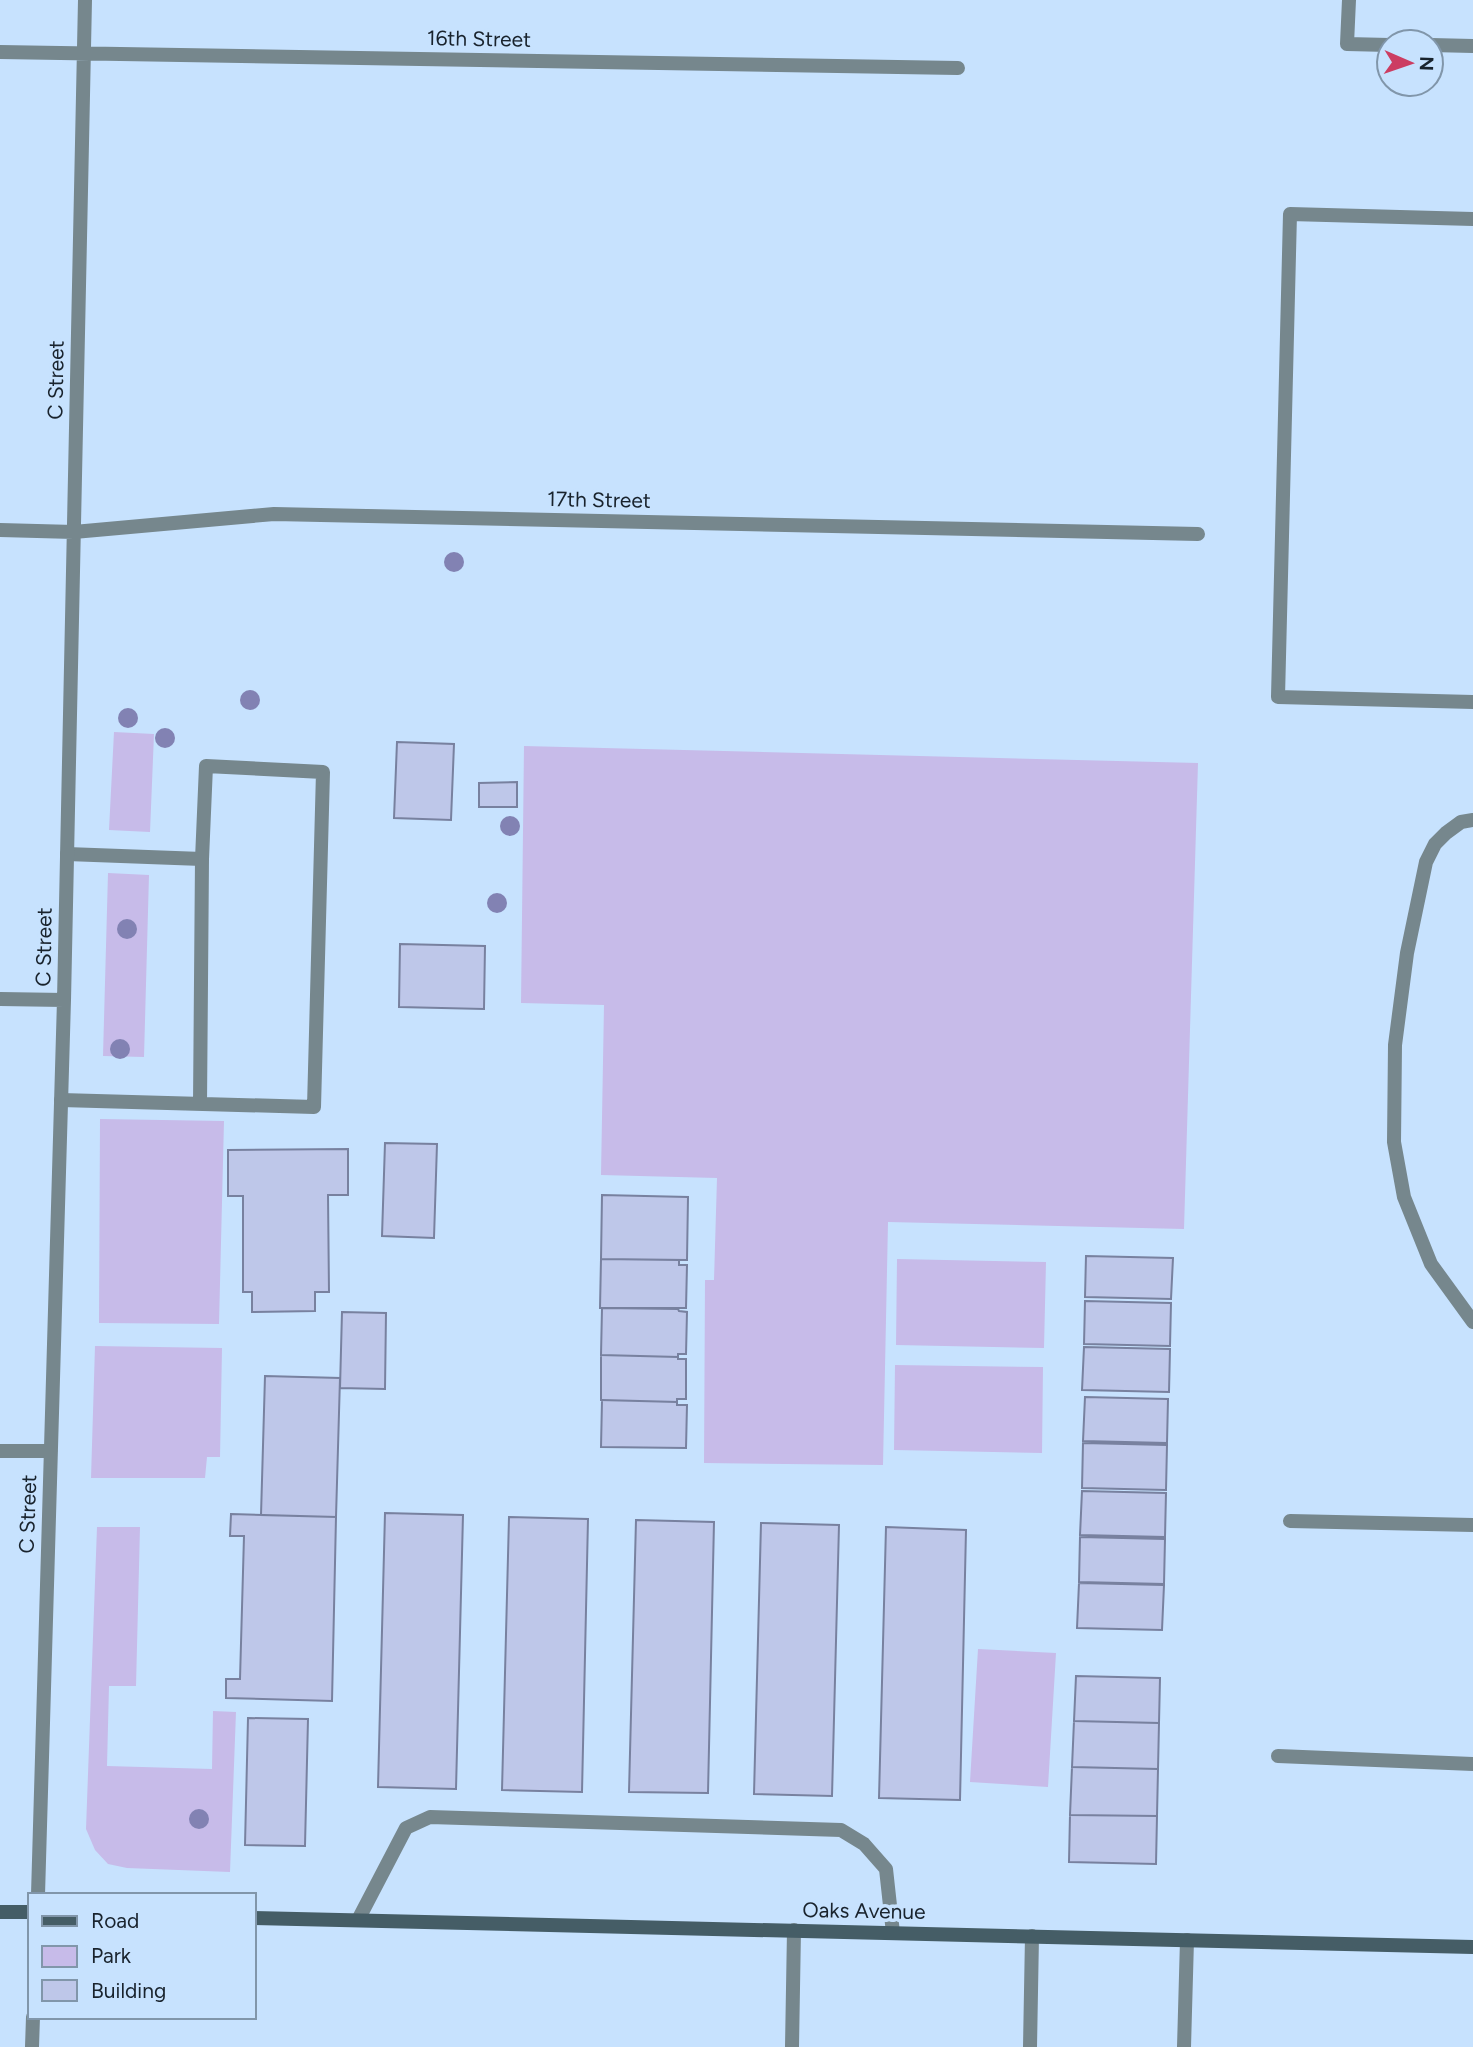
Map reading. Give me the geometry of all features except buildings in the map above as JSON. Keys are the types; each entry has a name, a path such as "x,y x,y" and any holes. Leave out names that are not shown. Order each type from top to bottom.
{"street":[{"name":"C Street","path":"38,1893 64,1000 85,0"},
{"path":"1349,0 1347,44 1375,44"},
{"path":"1445,45 1473,46"},
{"name":"16th Street","path":"0,52 958,68"},
{"path":"1473,219 1290,215 1278,697 1473,702"},
{"name":"17th Street","path":"0,530 74,532 274,514 1198,534"},
{"path":"61,1100 200,1104 314,1107 323,772 206,766 202,859 200,1104"},
{"path":"1473,820 1461,822 1446,833 1435,844 1426,862 1407,953 1395,1045 1394,1142 1404,1197 1431,1264 1473,1322"},
{"path":"67,855 202,859"},
{"path":"0,999 64,1000"},
{"path":"0,1451 51,1451"},
{"path":"1290,1521 1473,1525"},
{"path":"1278,1756 1473,1764"},
{"path":"358,1920 406,1828 430,1817 841,1830 864,1844 886,1870 893,1933"},
{"path":"0,1912 28,1912"},
{"name":"Oaks Avenue","path":"256,1918 1473,1947"},
{"path":"792,2047 794,1930"},
{"path":"1030,2047 1032,1936"},
{"path":"1184,2047 1186,1940"},
{"path":"32,2047 33,2019"}],"green space":[{"path":"114,732 154,734 150,832 109,830"},
{"path":"524,746 1198,763 1184,1229 888,1222 883,1465 704,1463 705,1280 714,1280 717,1178 601,1175 604,1005 521,1003"},
{"path":"108,873 149,875 144,1057 103,1056"},
{"path":"100,1119 224,1121 219,1324 99,1323"},
{"path":"897,1259 1046,1262 1044,1348 896,1345"},
{"path":"95,1346 222,1348 220,1457 207,1457 205,1478 91,1478"},
{"path":"895,1365 1043,1367 1042,1453 894,1450"},
{"path":"97,1527 140,1527 136,1686 109,1686 107,1766 212,1769 213,1711 236,1712 230,1872 127,1868 108,1864 95,1850 86,1829"},
{"path":"978,1649 1056,1653 1048,1787 970,1782"}]}
